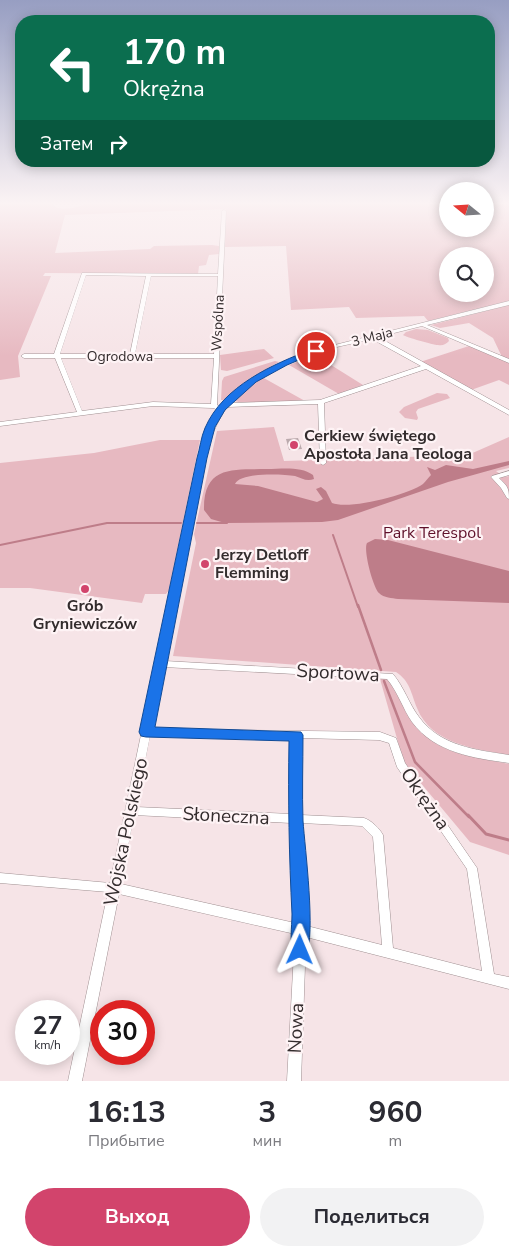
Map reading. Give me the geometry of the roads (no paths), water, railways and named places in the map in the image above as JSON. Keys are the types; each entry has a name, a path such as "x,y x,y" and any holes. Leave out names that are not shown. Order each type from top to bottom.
{"street":[{"name":"Wspólna","path":"220,407 216,356 221,254"},
{"path":"80,413 57,356 84,274 220,275"},
{"path":"132,356 149,275"},
{"name":"3 Maja","path":"220,407 252,380 284,363 326,348 509,303"},
{"path":"423,324 509,360"},
{"path":"373,337 509,414"},
{"name":"Ogrodowa","path":"24,356 216,356"},
{"path":"0,424 153,404 220,407 321,402 425,367"},
{"path":"321,402 323,463"},
{"name":"Wojska Polskiego","path":"75,1081 206,440 220,407"},
{"path":"509,473 494,477 504,486 509,497"},
{"name":"Sportowa","path":"160,664 390,676 397,684 416,720 436,740 470,752 509,759"},
{"name":"Okrężna","path":"146,732 380,736 393,741 400,764 472,868 488,977"},
{"name":"Nowa","path":"294,1081 301,930 296,819 296,735"},
{"name":"Słoneczna","path":"130,811 364,822 378,835 388,953"},
{"path":"0,878 115,888 301,930 509,983"}],"waterway":[{"path":"0,545 107,523 181,523"},
{"path":"197,523 227,523"},
{"path":"333,535 358,607"},
{"path":"358,605 381,670"},
{"path":"384,681 415,762 469,817"},
{"path":"468,815 486,834 509,840"}],"place":[{"name":"Cerkiew świętego Apostoła Jana Teologa","path":"294,445"},
{"name":"Jerzy Detloff Flemming","path":"205,564"},
{"name":"Grób Gryniewiczów","path":"85,589"}],"park label":[{"name":"Park Terespol","path":"432,533"}]}
